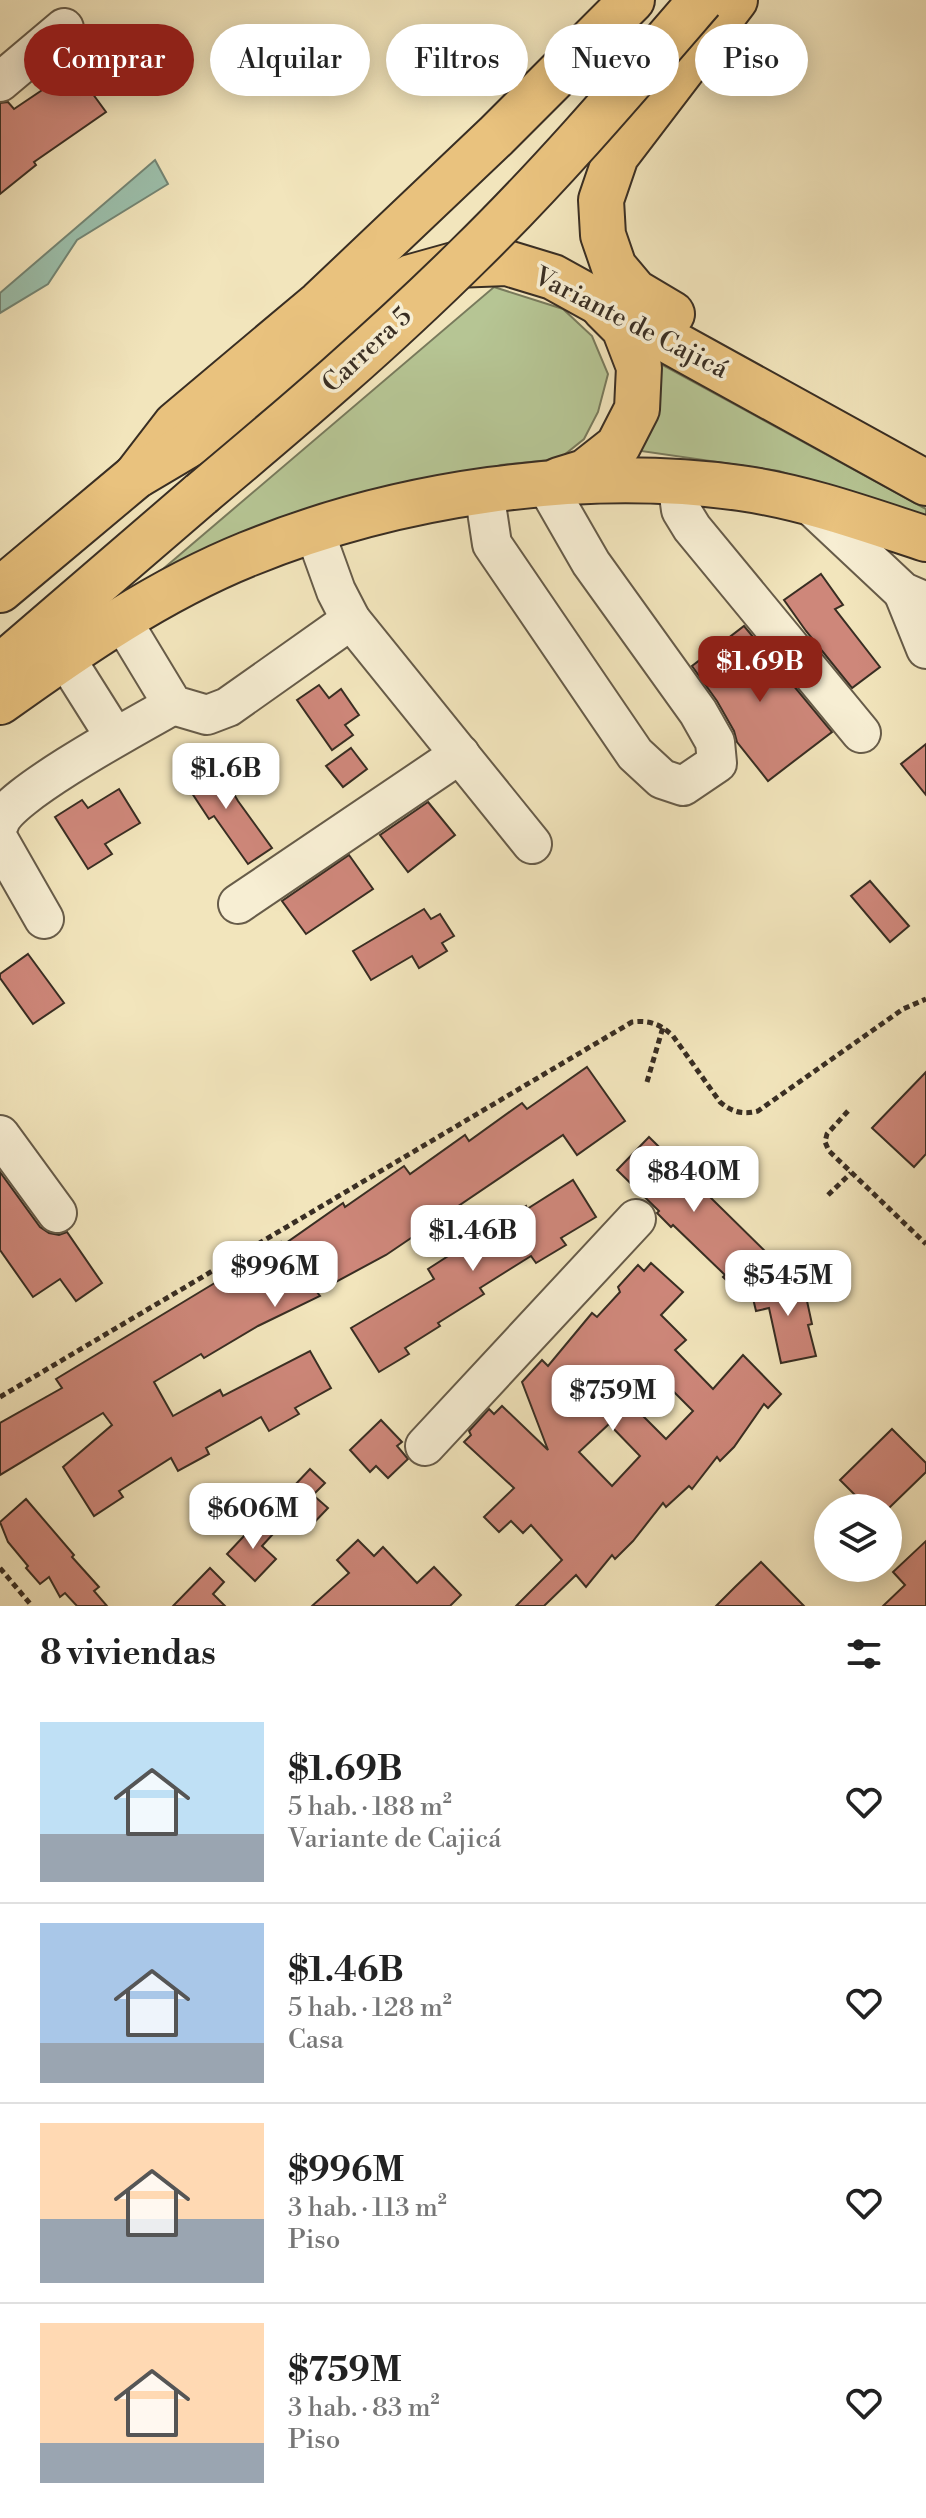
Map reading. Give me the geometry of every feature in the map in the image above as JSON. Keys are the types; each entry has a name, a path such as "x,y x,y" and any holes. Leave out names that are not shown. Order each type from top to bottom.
{"main road":[{"path":"0,590 136,476 176,424 320,303 496,136 632,0"},
{"name":"Carrera 5","path":"0,667 338,378 469,255 593,125 701,0"},
{"path":"735,0 616,156 601,200 603,235 614,267 635,292 759,367 818,422"},
{"name":"Variante de Cajicá","path":"136,476 190,444 368,301 411,277 454,265 507,263 553,277 595,298 926,483"},
{"path":"545,483 585,472 596,464 618,446 637,409 639,367 624,328 595,298"},
{"path":"0,702 121,619 247,554 314,530 398,507 484,491 545,483 677,481 742,488 806,501 926,539"}],"street":[{"path":"0,82 24,62"},
{"path":"677,481 681,510 692,528 861,733"},
{"path":"484,491 492,544 635,754 662,779 683,786 717,763 715,742 698,712 591,563 545,483"},
{"path":"806,501 915,597 926,649"},
{"path":"314,530 336,591 351,620 532,844"},
{"path":"121,619 173,705 207,715 217,713 351,620"},
{"path":"64,656 115,737"},
{"path":"0,822 2,814 19,800 115,737 173,705"},
{"path":"238,904 460,754"},
{"path":"0,842 44,919"},
{"path":"0,1135 57,1213"},
{"path":"425,1446 636,1219"}],"path":[{"path":"0,1397 632,1022 649,1021 663,1027 673,1036 720,1102 729,1110 745,1114 758,1111 903,1009 926,999"},
{"path":"647,1082 663,1027"},
{"path":"848,1111 827,1134 825,1142 829,1151 926,1244"},
{"path":"828,1195 851,1173"},
{"path":"0,1568 32,1606"}],"shaded area":[{"path":"155,160 168,184 77,240 48,284 0,313 0,293"},
{"path":"494,287 563,309 592,336 608,374 598,412 584,439 559,459 501,465 143,586"},
{"path":"659,363 926,509 926,520 779,471 641,451 655,404"}],"building":[{"path":"33,96 94,96 106,112 34,162 36,165 0,194 0,103 8,102 14,109"},
{"path":"821,574 843,605 835,609 880,667 852,688 784,600"},
{"path":"744,626 832,732 768,781 737,742 717,701 692,666"},
{"path":"319,685 329,698 341,689 359,715 345,725 353,735 332,750 297,700"},
{"path":"926,744 926,795 901,764"},
{"path":"351,748 367,769 343,787 326,766"},
{"path":"199,763 205,773 217,765 272,848 248,864 214,816 209,819 180,775"},
{"path":"119,789 140,823 105,844 112,854 88,869 55,817 82,800 88,808"},
{"path":"428,802 455,835 408,872 380,835"},
{"path":"349,855 373,889 306,934 282,901"},
{"path":"870,881 909,926 890,942 851,896"},
{"path":"424,909 431,919 440,914 454,936 442,943 447,951 419,968 412,956 371,980 353,951"},
{"path":"28,954 64,1003 33,1024 0,978 0,974"},
{"path":"587,1067 625,1121 577,1155 563,1135 386,1255 317,1292 320,1296 258,1326 204,1358 201,1354 154,1382 173,1416 220,1390 223,1396 310,1351 331,1388 295,1408 299,1414 269,1431 261,1417 206,1448 209,1454 178,1471 171,1458 119,1491 123,1497 94,1516 63,1467 112,1425 103,1413 0,1475 0,1423 62,1388 56,1379 223,1278 225,1281 343,1203 345,1207 404,1166 410,1174 465,1135 469,1141 522,1103 527,1109"},
{"path":"926,1072 926,1154 914,1167 872,1128"},
{"path":"649,1137 771,1257 738,1291 617,1170"},
{"path":"0,1172 40,1227 59,1235 67,1232 102,1283 76,1301 60,1279 33,1297 0,1250"},
{"path":"573,1180 596,1217 561,1238 566,1245 536,1263 531,1256 480,1288 484,1294 438,1323 440,1326 405,1348 409,1354 379,1372 351,1328 434,1279 428,1269 526,1206 527,1209"},
{"path":"651,1263 683,1292 661,1315 686,1340 675,1350 713,1389 743,1355 781,1394 768,1408 764,1404 734,1447 720,1461 717,1457 692,1489 689,1486 666,1507 663,1503 633,1541 615,1559 612,1555 586,1587 576,1575 544,1606 516,1606 562,1560 531,1525 523,1533 511,1521 499,1532 484,1517 514,1488 464,1442 471,1435 469,1431 489,1409 494,1414 502,1406 548,1450 522,1382 542,1360 548,1366 592,1313 597,1317 620,1292 618,1287 638,1265 644,1271","holes":["658,1376 693,1411 666,1439 630,1403","609,1424 640,1456 612,1486 579,1452"]},
{"path":"802,1278 816,1356 781,1363 769,1308 756,1311 751,1290"},
{"path":"381,1420 402,1442 397,1446 408,1459 388,1478 376,1466 370,1472 350,1450"},
{"path":"892,1429 926,1463 926,1472 902,1495 854,1494 840,1480"},
{"path":"310,1469 325,1483 313,1495 328,1508 307,1530 278,1503"},
{"path":"26,1499 99,1587 94,1591 107,1606 77,1606 65,1593 60,1597 49,1577 40,1584 26,1568 28,1566 8,1542 0,1522"},
{"path":"259,1520 273,1534 262,1546 276,1559 255,1581 227,1554"},
{"path":"358,1540 374,1556 383,1547 417,1583 434,1567 461,1595 450,1606 312,1606 349,1573 337,1560"},
{"path":"926,1541 926,1606 883,1606 905,1585 902,1582 902,1564"},
{"path":"761,1562 804,1606 716,1606 735,1587"},
{"path":"210,1568 224,1582 213,1594 225,1606 173,1606"}]}
